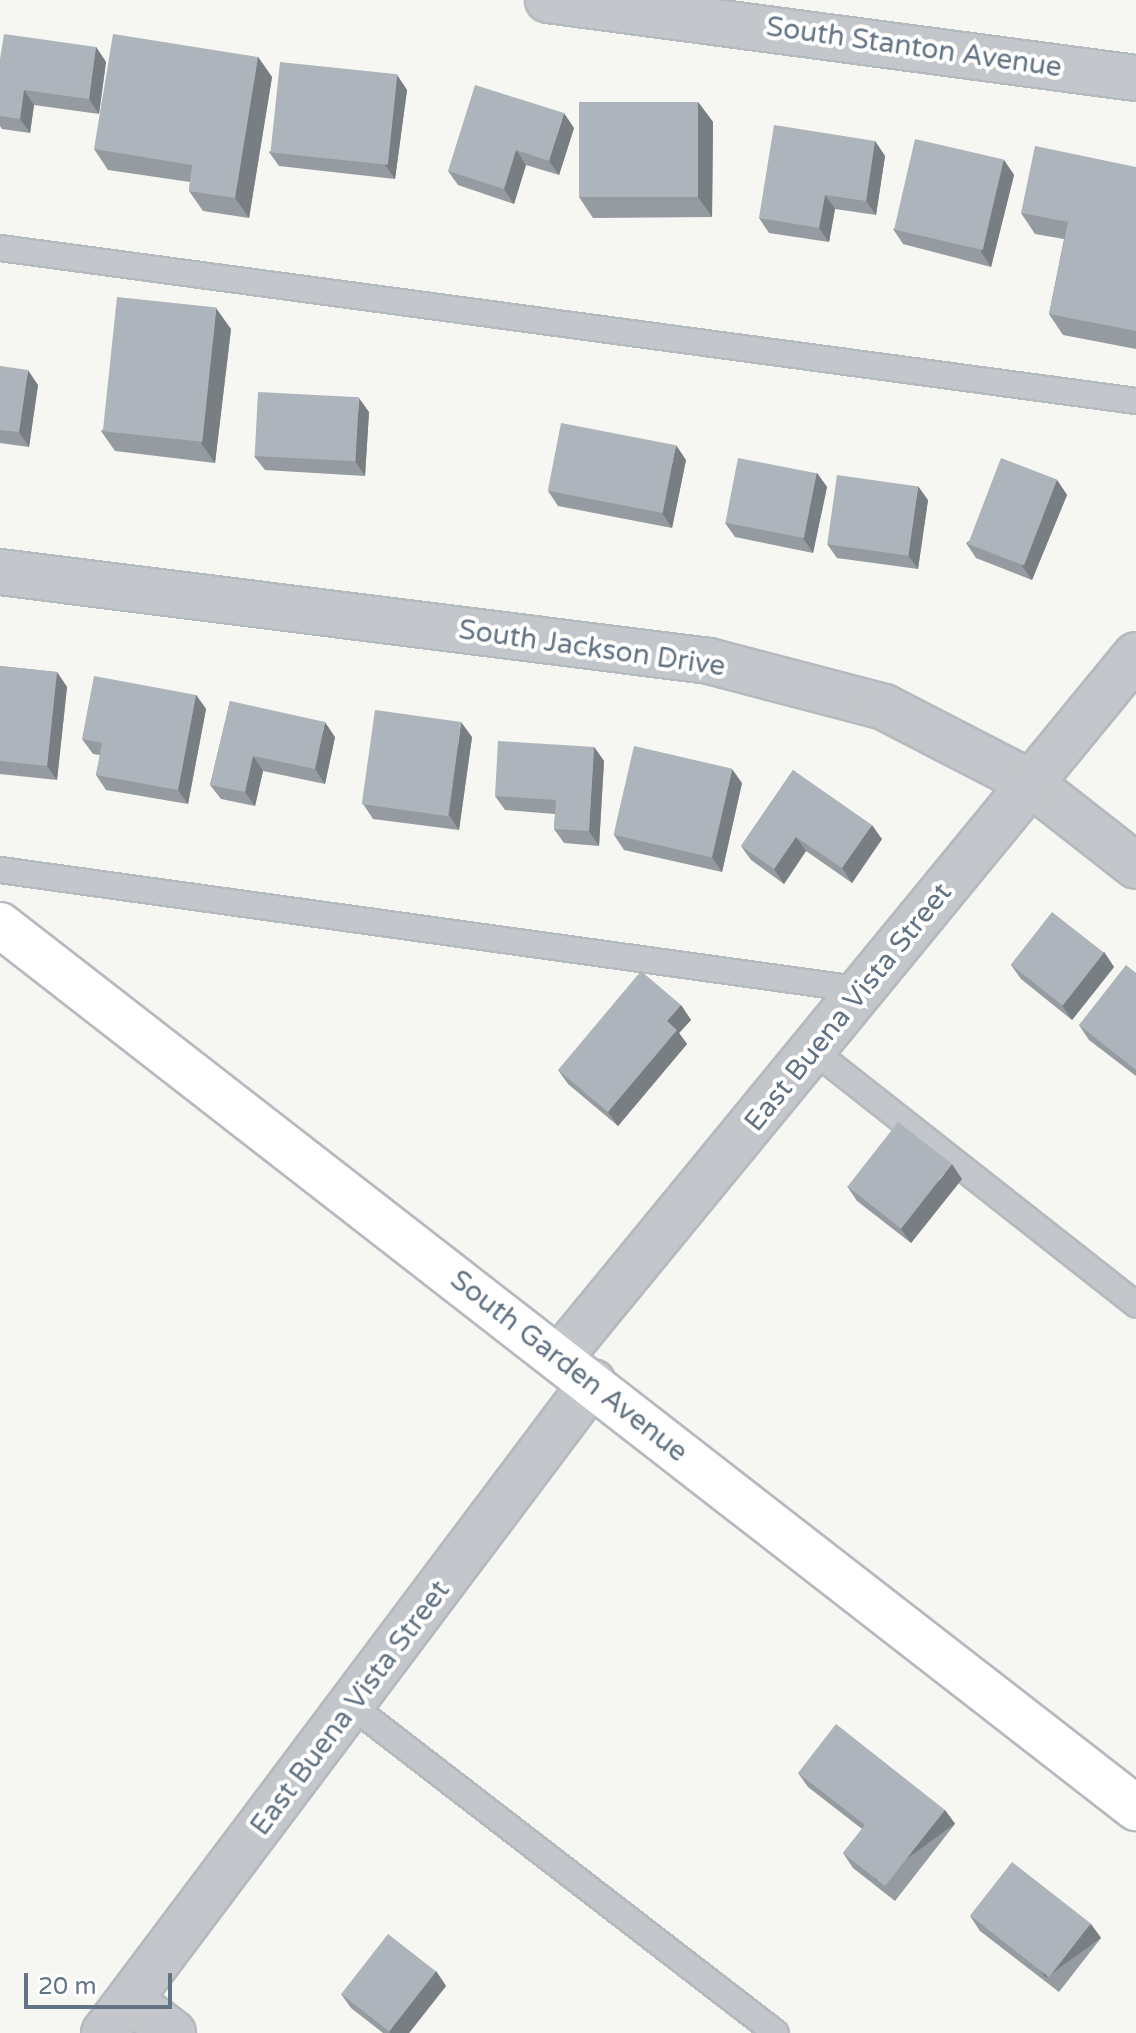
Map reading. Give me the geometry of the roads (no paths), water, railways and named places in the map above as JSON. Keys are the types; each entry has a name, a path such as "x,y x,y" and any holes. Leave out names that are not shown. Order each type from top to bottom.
{"street":[{"name":"South Stanton Avenue","path":"548,0 1136,78"},
{"name":"South Jackson Drive","path":"0,572 709,661 884,707 1029,782 1136,866"},
{"name":"East Buena Vista Street","path":"117,2017 352,1706 577,1370 814,1051 1029,782 1136,655"},
{"name":"South Garden Avenue","path":"0,925 577,1370 1136,1808"},
{"path":"117,2017 173,2033"}],"lane":[{"path":"0,248 1136,401"},
{"path":"0,870 864,990"},
{"path":"814,1051 1136,1304"},
{"path":"352,1706 776,2033"}]}
